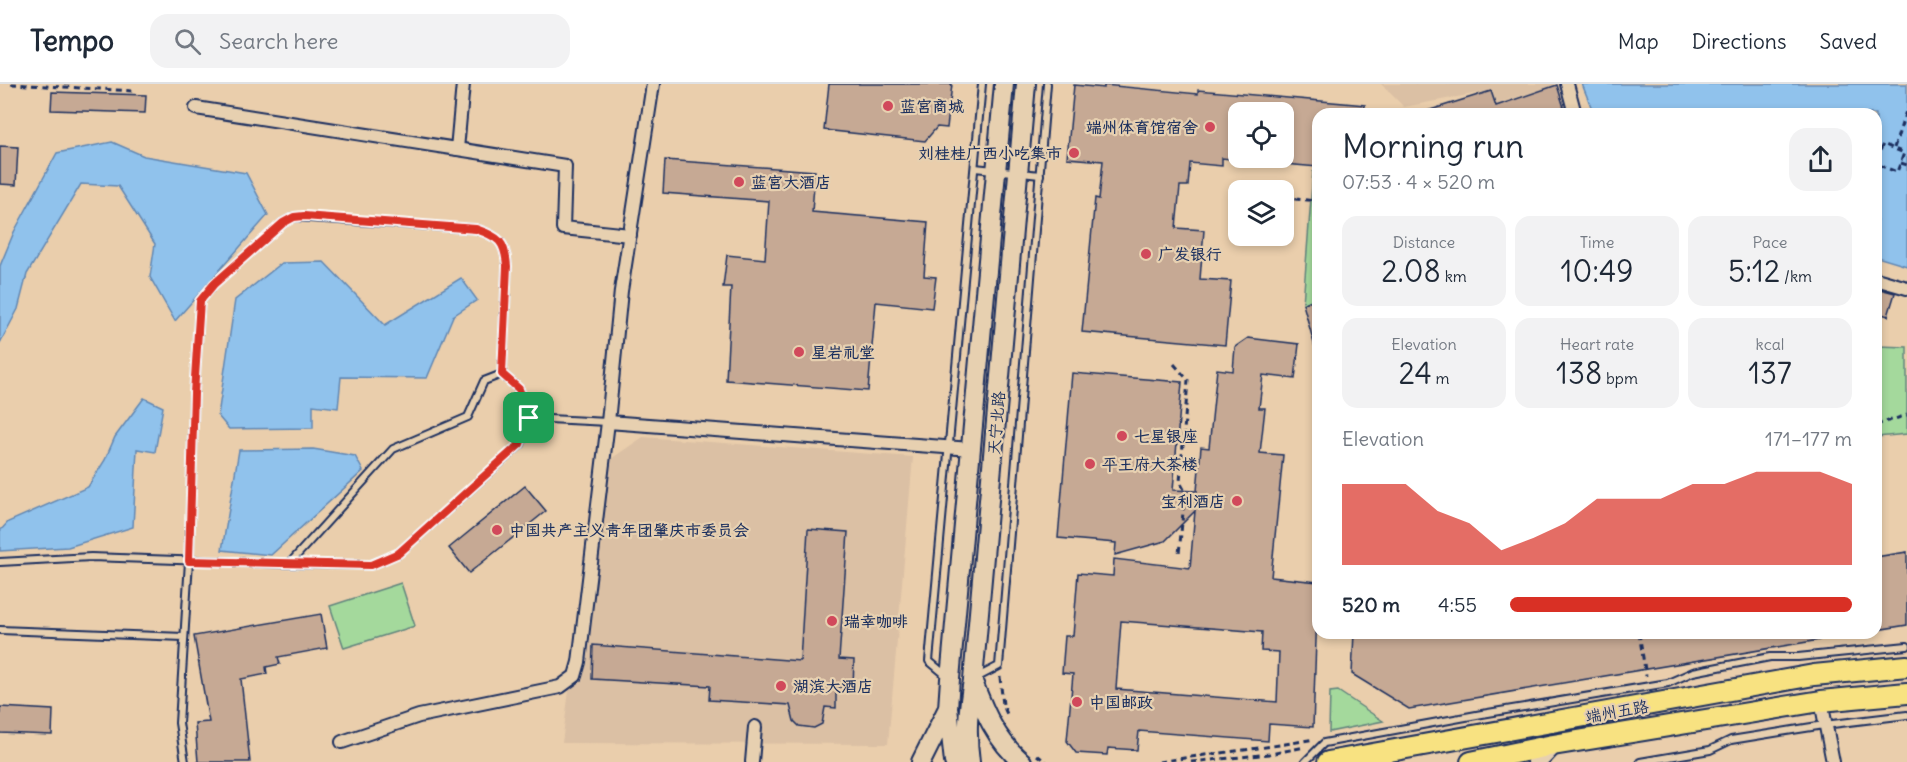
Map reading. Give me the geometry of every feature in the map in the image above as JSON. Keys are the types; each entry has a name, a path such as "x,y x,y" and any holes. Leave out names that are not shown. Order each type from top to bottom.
{"main road":[{"name":"天宁北路","path":"954,762 948,708 950,679 1004,84"},
{"name":"天宁北路","path":"970,762 966,736 973,680 1026,84"},
{"name":"端州五路","path":"1326,752 1463,738 1814,675 1907,666"},
{"path":"973,680 997,736 1012,753 1025,755"},
{"name":"端州五路","path":"1469,762 1553,745 1821,701 1907,693"},
{"path":"921,762 948,708"},
{"path":"1463,738 1469,762"},
{"path":"1537,762 1553,745"}],"street":[{"path":"457,149 463,84"},
{"path":"342,742 419,716 560,687 575,676 579,662 608,422 621,291 653,84"},
{"path":"1567,84 1573,108"},
{"path":"196,108 565,166 563,228 630,235"},
{"path":"1882,281 1907,288"},
{"path":"608,422 971,449"},
{"path":"1821,701 1833,762"},
{"path":"752,762 754,727"}],"lane":[{"path":"950,679 929,661 982,84"},
{"path":"973,680 999,666 1047,84"},
{"path":"975,168 1040,175"},
{"path":"185,762 179,723 189,561 194,393 200,301 214,284 283,223 294,217 476,229 494,236 506,249 502,374"},
{"path":"0,562 91,557 371,565 399,553 520,444 529,418 519,389 502,374"},
{"path":"288,564 393,449 468,417 484,381 502,374"},
{"path":"529,418 608,422"},
{"path":"0,630 184,637"},
{"path":"1305,762 1326,752 1668,683 1693,672 1770,657 1798,657 1907,646"},
{"path":"1640,762 1710,750 1731,740 1907,715"}],"path":[{"path":"11,84 134,92"},
{"path":"1894,148 1907,108"},
{"path":"1882,146 1883,144 1904,153 1897,172 1882,165"},
{"path":"1901,163 1907,165"},
{"path":"1294,199 1312,200"},
{"path":"1173,364 1188,380 1179,482 1185,491 1179,554"},
{"path":"1882,423 1907,415"},
{"path":"1640,639 1648,686"},
{"path":"999,666 1003,705 1009,720"},
{"path":"1191,762 1270,754 1326,752"},
{"path":"1025,755 1046,762"}],"shaded area":[{"path":"1381,84 1553,84 1554,87 1496,103 1548,90 1554,108 1435,108 1489,91 1404,107"},
{"path":"643,437 913,457 888,744 562,743 599,467"}],"green space":[{"path":"1312,185 1312,300 1303,304"},
{"path":"1882,346 1907,347 1907,434 1882,436"},
{"path":"401,583 415,626 344,648 330,606"},
{"path":"1338,691 1383,721 1329,732 1330,692"}],"water":[{"path":"1582,84 1907,84 1907,266 1882,258 1882,108 1592,108"},
{"path":"112,142 144,156 246,173 268,215 175,321 150,277 155,244 118,186 81,184 27,274 18,309 0,343 0,266 14,232 57,153"},
{"path":"324,262 385,325 461,278 477,300 453,316 427,378 341,377 338,408 313,405 313,428 229,429 218,416 235,300 282,263"},
{"path":"144,398 163,407 155,452 137,449 133,527 68,547 0,551 0,531 8,522 88,487 105,460 115,437"},
{"path":"313,449 355,456 363,471 271,555 222,550 239,450"}],"building":[{"name":"蓝宫商城","path":"829,84 952,84 947,128 937,127 925,141 824,130"},
{"path":"1074,85 1104,88 1104,85 1198,94 1198,90 1365,105 1365,108 1312,108 1312,166 1294,165 1294,102 1228,102 1228,159 1222,158 1222,166 1190,163 1188,186 1180,186 1176,228 1204,230 1200,279 1231,281 1225,345 1082,332 1095,198 1099,199 1103,161 1067,158"},
{"path":"1557,85 1564,108 1437,108 1491,91 1496,106"},
{"path":"52,92 146,95 145,113 51,110"},
{"path":"0,146 18,147 16,185 0,184"},
{"path":"665,160 815,171 812,212 928,222 924,276 936,277 932,308 876,302 868,391 726,380 731,287 723,287 727,255 765,259 769,201 663,193"},
{"path":"1882,290 1895,293 1888,316 1882,314"},
{"path":"1312,300 1312,336 1303,304"},
{"path":"1248,338 1299,344 1295,379 1263,375 1259,408 1265,408 1260,453 1283,455 1271,577 1312,581 1312,639 1316,639 1313,727 1269,724 1268,741 1139,731 1137,750 1108,748 1107,755 1076,753 1067,741 1073,674 1062,673 1065,636 1073,636 1078,573 1113,576 1114,559 1190,568 1195,511 1165,541 1115,555 1116,543 1058,538 1072,373 1182,382 1173,490 1197,491 1201,447 1209,448 1217,369 1233,371 1235,347","holes":["1121,621 1262,632 1261,651 1279,652 1277,702 1116,689"]},
{"name":"中国共产主义青年团肇庆市委员会","path":"525,486 546,511 469,573 449,548"},
{"name":"湖滨大酒店","path":"808,529 848,532 839,659 854,660 853,687 836,687 836,708 825,707 822,724 814,728 799,726 794,721 790,705 709,700 710,686 592,679 593,645 800,661"},
{"path":"1907,552 1907,625 1882,629 1882,556"},
{"path":"321,614 327,648 278,657 280,664 266,667 267,674 241,679 250,762 198,762 195,723 209,722 194,636"},
{"path":"1354,639 1819,639 1409,709 1352,674"},
{"path":"0,707 53,710 52,735 0,733"}],"place":[{"name":"蓝宫商城","path":"888,106"},
{"name":"端州体育馆宿舍","path":"1210,127"},
{"name":"刘桂桂广西小吃集市","path":"1074,153"},
{"name":"蓝宫大酒店","path":"739,182"},
{"name":"广发银行","path":"1146,254"},
{"name":"星岩礼堂","path":"799,352"},
{"name":"七星银座","path":"1122,436"},
{"name":"平王府大茶楼","path":"1090,464"},
{"name":"宝利酒店","path":"1237,501"},
{"name":"中国共产主义青年团肇庆市委员会","path":"497,530"},
{"name":"瑞幸咖啡","path":"832,621"},
{"name":"湖滨大酒店","path":"781,686"},
{"name":"中国邮政","path":"1077,702"}],"route":[{"path":"294,217 476,229 494,236 506,249 507,266 502,374 519,389 529,418 520,444 399,553 371,565 189,561 194,393 200,301 214,284 283,223 294,217"}]}
